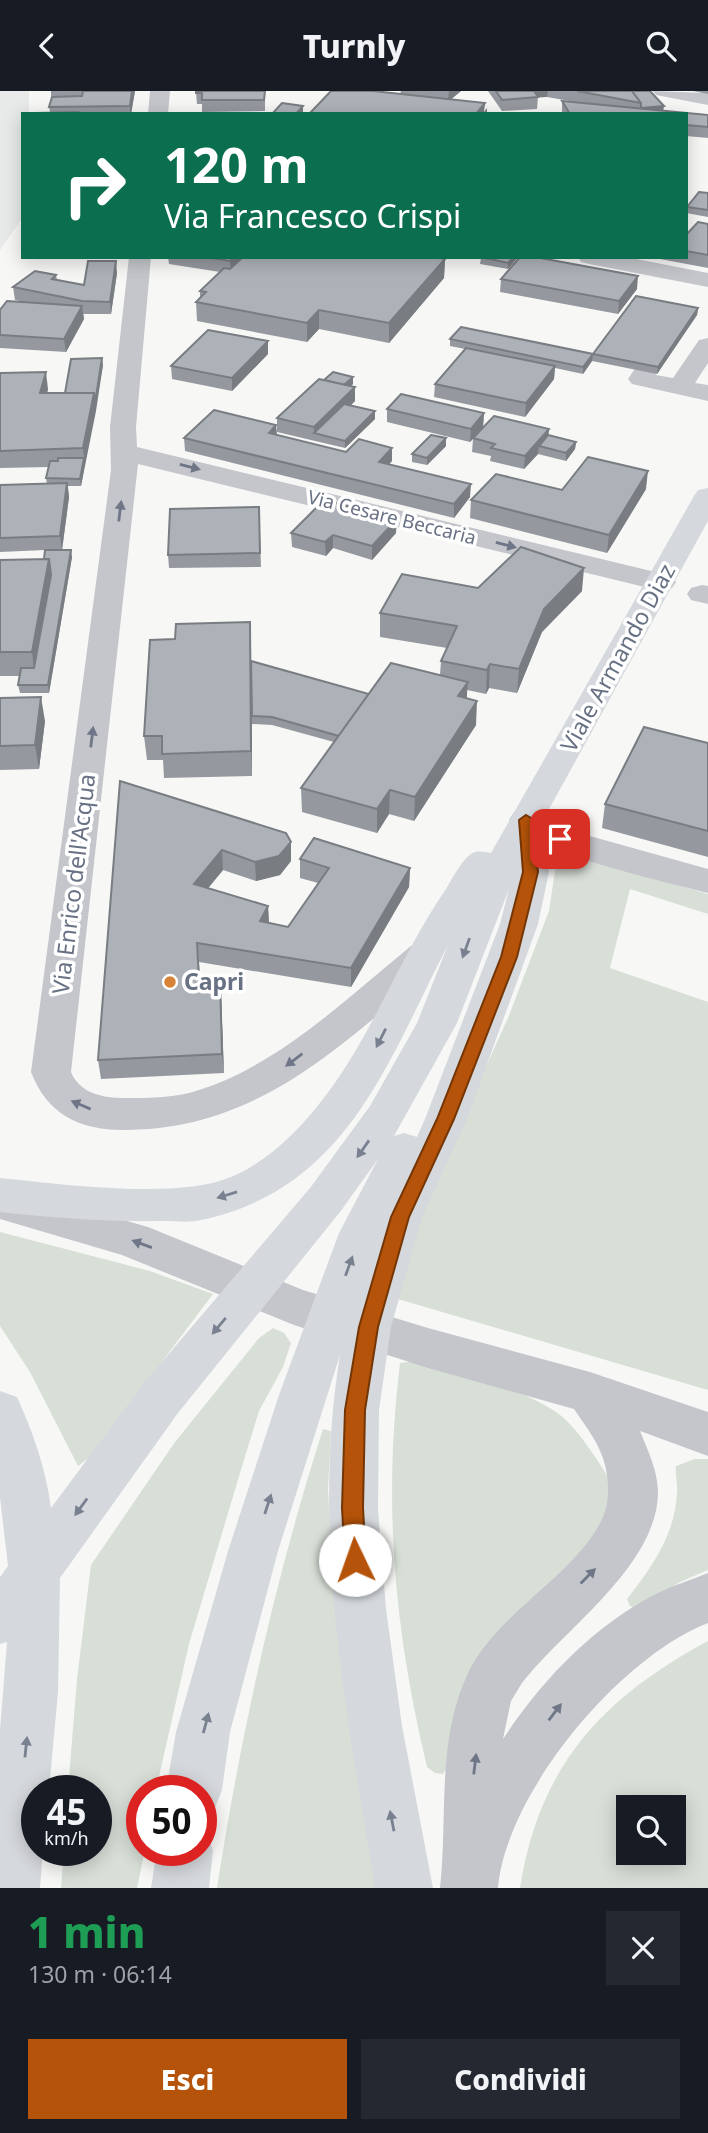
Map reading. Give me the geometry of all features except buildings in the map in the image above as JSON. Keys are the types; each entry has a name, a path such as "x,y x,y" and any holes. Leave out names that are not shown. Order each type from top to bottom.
{"main road":[{"name":"Viale Armando Diaz","path":"17,1619 161,1398 325,1200 385,1117 437,1023 482,906 526,820 708,496"},
{"path":"0,1195 105,1206 201,1203 245,1189 277,1171 308,1148 360,1078 424,955 486,860 501,841 526,820"},
{"path":"404,1888 375,1726 360,1609 353,1508 355,1410 368,1327 400,1217 446,1119 509,957 531,872 526,820"},
{"path":"196,1775 203,1732 253,1551 303,1395 361,1233 452,1055 509,957"},
{"path":"0,1412 16,1456 33,1546 17,1619 31,1692 11,1888"},
{"path":"180,1888 183,1866"}],"street":[{"path":"158,112 160,91"},
{"path":"663,91 708,99"},
{"name":"Via Enrico dell'Acqua","path":"140,259 122,427 125,470 51,1072 55,1087 71,1101 88,1109 123,1115 176,1112 237,1095 294,1061 424,955"},
{"path":"599,259 708,281"},
{"path":"679,387 708,345"},
{"path":"645,372 641,379 708,393"},
{"name":"Via Cesare Beccaria","path":"124,452 661,582"},
{"path":"526,820 560,839 708,881"},
{"path":"0,1202 132,1240 294,1307 590,1393 708,1434"},
{"path":"471,1872 473,1774 487,1692 520,1643 618,1543 634,1505 630,1465 615,1425 590,1393"},
{"path":"471,1872 509,1780 562,1703 625,1644 663,1618 708,1598"}],"shaded area":[{"path":"0,91 29,91 29,112 21,112 21,220 0,250"},
{"path":"558,851 708,894 708,914 630,889 610,968 708,1002 708,1390 398,1299 410,1247 435,1178 508,1018 549,911"},
{"path":"0,1232 150,1271 213,1294 91,1456 78,1466 30,1372 0,1326"},
{"path":"273,1328 284,1333 291,1343 283,1367 259,1411 240,1473 189,1644 159,1775 126,1775 126,1866 142,1866 137,1888 61,1888 63,1866 112,1866 112,1775 69,1775 77,1679 91,1565 175,1442 259,1338"},
{"path":"415,1361 500,1386 555,1411 573,1427 601,1465 610,1482 615,1502 443,1774 435,1773 427,1767 406,1665 395,1566 392,1466 400,1363"},
{"path":"323,1429 331,1431 328,1489 333,1587 380,1888 217,1888 248,1714 261,1657 290,1542"},
{"path":"695,1459 708,1459 708,1570 680,1582 638,1610 630,1606 627,1599 645,1575 667,1537 675,1508 676,1466"},
{"path":"708,1641 708,1888 520,1888 529,1845 542,1806 560,1771 581,1740 607,1712 637,1686"}],"place":[{"name":"Capri","path":"170,982"}],"route":[{"path":"355,1560 355,1410 368,1327 378,1288 400,1217 446,1119 509,957 531,872 526,820 560,839"}]}
